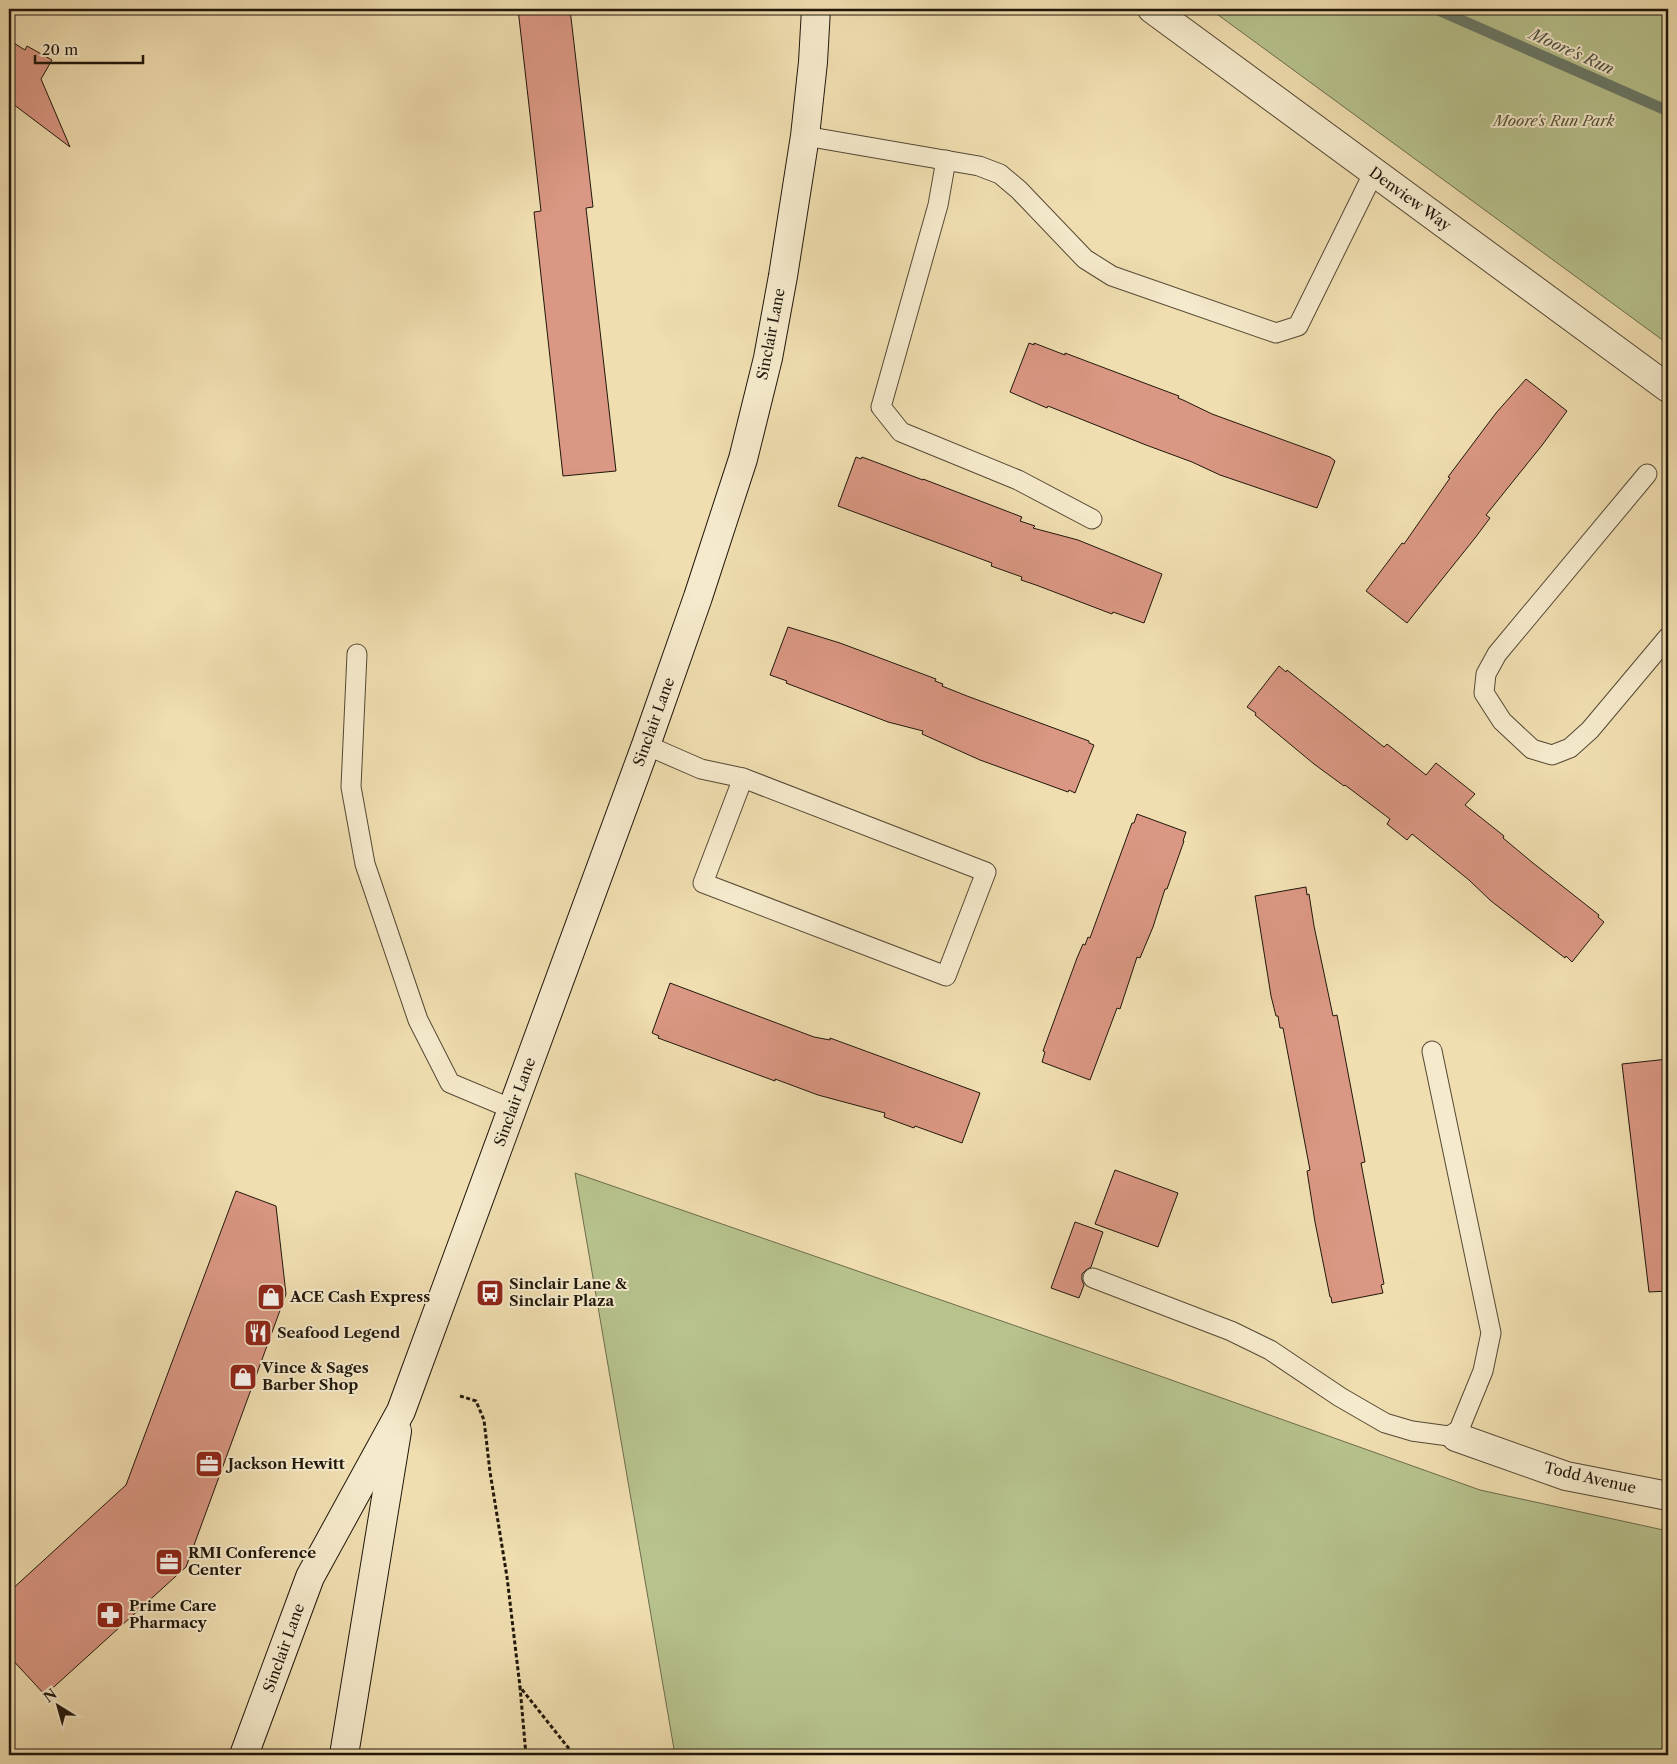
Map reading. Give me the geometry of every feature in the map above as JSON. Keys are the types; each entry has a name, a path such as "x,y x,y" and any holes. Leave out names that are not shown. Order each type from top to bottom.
{"street":[{"name":"Sinclair Lane","path":"244,1755 310,1577 401,1411 646,745 698,597 743,459 769,349 783,276 805,136 813,62 816,9"},
{"name":"Denview Way","path":"1152,9 1668,388"},
{"name":"Sinclair Lane","path":"344,1755 401,1411"},
{"name":"Todd Avenue","path":"1456,1437 1566,1476 1668,1496"}],"lane":[{"path":"805,136 979,166 1000,174 1020,190 1086,259 1112,276 1276,333 1298,326 1374,172"},
{"path":"946,160 938,205 881,407 901,432 1018,480 1092,519"},
{"path":"1647,474 1497,654 1486,674 1484,693 1502,721 1532,749 1552,755 1570,748 1590,730 1668,637"},
{"path":"356,654 351,787 365,864 418,1020 450,1083 512,1108"},
{"path":"646,745 701,769 743,778 986,872 946,976 702,883 743,778"},
{"path":"1093,1278 1231,1331 1262,1346 1340,1397 1385,1423 1412,1431 1456,1437 1483,1371 1491,1332 1432,1051"}],"path":[{"path":"460,1396 476,1401 484,1420 490,1472 507,1577 526,1755"},
{"path":"520,1687 574,1755"}],"green space":[{"name":"Moore's Run Park","path":"1210,9 1668,9 1668,344"},
{"path":"575,1173 1163,1377 1480,1490 1668,1531 1668,1755 675,1755"}],"building":[{"path":"518,9 570,9 593,207 586,208 616,471 563,476 534,212 541,211"},
{"path":"9,40 25,50 27,46 52,60 41,79 70,147 9,101"},
{"path":"1029,343 1034,345 1034,343 1065,355 1065,353 1179,396 1178,398 1212,414 1330,457 1335,461 1317,508 1220,475 1192,462 1048,406 1047,408 1010,392"},
{"path":"1526,379 1567,411 1486,515 1490,518 1475,538 1407,623 1366,591 1402,543 1404,544 1450,478 1448,477 1496,413"},
{"path":"856,457 861,459 862,457 923,479 1022,517 1020,521 1035,526 1033,528 1078,540 1162,574 1144,623 1113,612 1112,614 1021,580 1022,577 991,566 992,563 838,506"},
{"path":"788,627 840,643 936,679 935,681 943,684 942,686 1089,741 1089,743 1094,745 1075,793 980,760 922,734 923,731 888,722 786,683 787,681 770,675"},
{"path":"1279,666 1286,672 1287,670 1384,747 1387,744 1426,775 1436,763 1475,794 1465,805 1504,836 1503,838 1533,863 1599,915 1598,917 1604,922 1572,962 1491,901 1469,880 1412,834 1407,840 1387,824 1390,819 1314,764 1247,707"},
{"path":"1137,814 1186,832 1153,927 1140,958 1137,957 1120,1009 1117,1008 1090,1080 1042,1062 1045,1052 1043,1051 1077,958 1083,944 1085,945 1088,937 1090,938"},
{"path":"1306,887 1307,895 1309,894 1333,1016 1337,1015 1365,1162 1361,1163 1384,1284 1381,1285 1383,1293 1332,1303 1315,1222 1307,1171 1310,1170 1283,1028 1280,1028 1271,996 1255,896"},
{"path":"670,983 814,1037 830,1040 830,1038 980,1093 962,1143 884,1117 885,1113 818,1095 775,1079 775,1081 658,1038 659,1036 652,1033"},
{"path":"1668,1059 1668,1291 1649,1292 1622,1064"},
{"path":"1115,1170 1178,1193 1158,1247 1095,1224"},
{"path":"236,1191 276,1206 286,1294 186,1567 45,1695 9,1656 9,1592 126,1485"},
{"path":"1075,1222 1103,1232 1091,1267 1082,1274 1084,1285 1079,1298 1051,1288"}],"waterway":[{"name":"Moore's Run","path":"1436,9 1668,111"}],"place":[{"name":"Sinclair Lane & Sinclair Plaza","path":"490,1293"},
{"name":"ACE Cash Express","path":"271,1297"},
{"name":"Seafood Legend","path":"258,1333"},
{"name":"Vince & Sages Barber Shop","path":"243,1377"},
{"name":"Jackson Hewitt","path":"209,1464"},
{"name":"RMI Conference Center","path":"169,1562"},
{"name":"Prime Care Pharmacy","path":"110,1615"}]}
